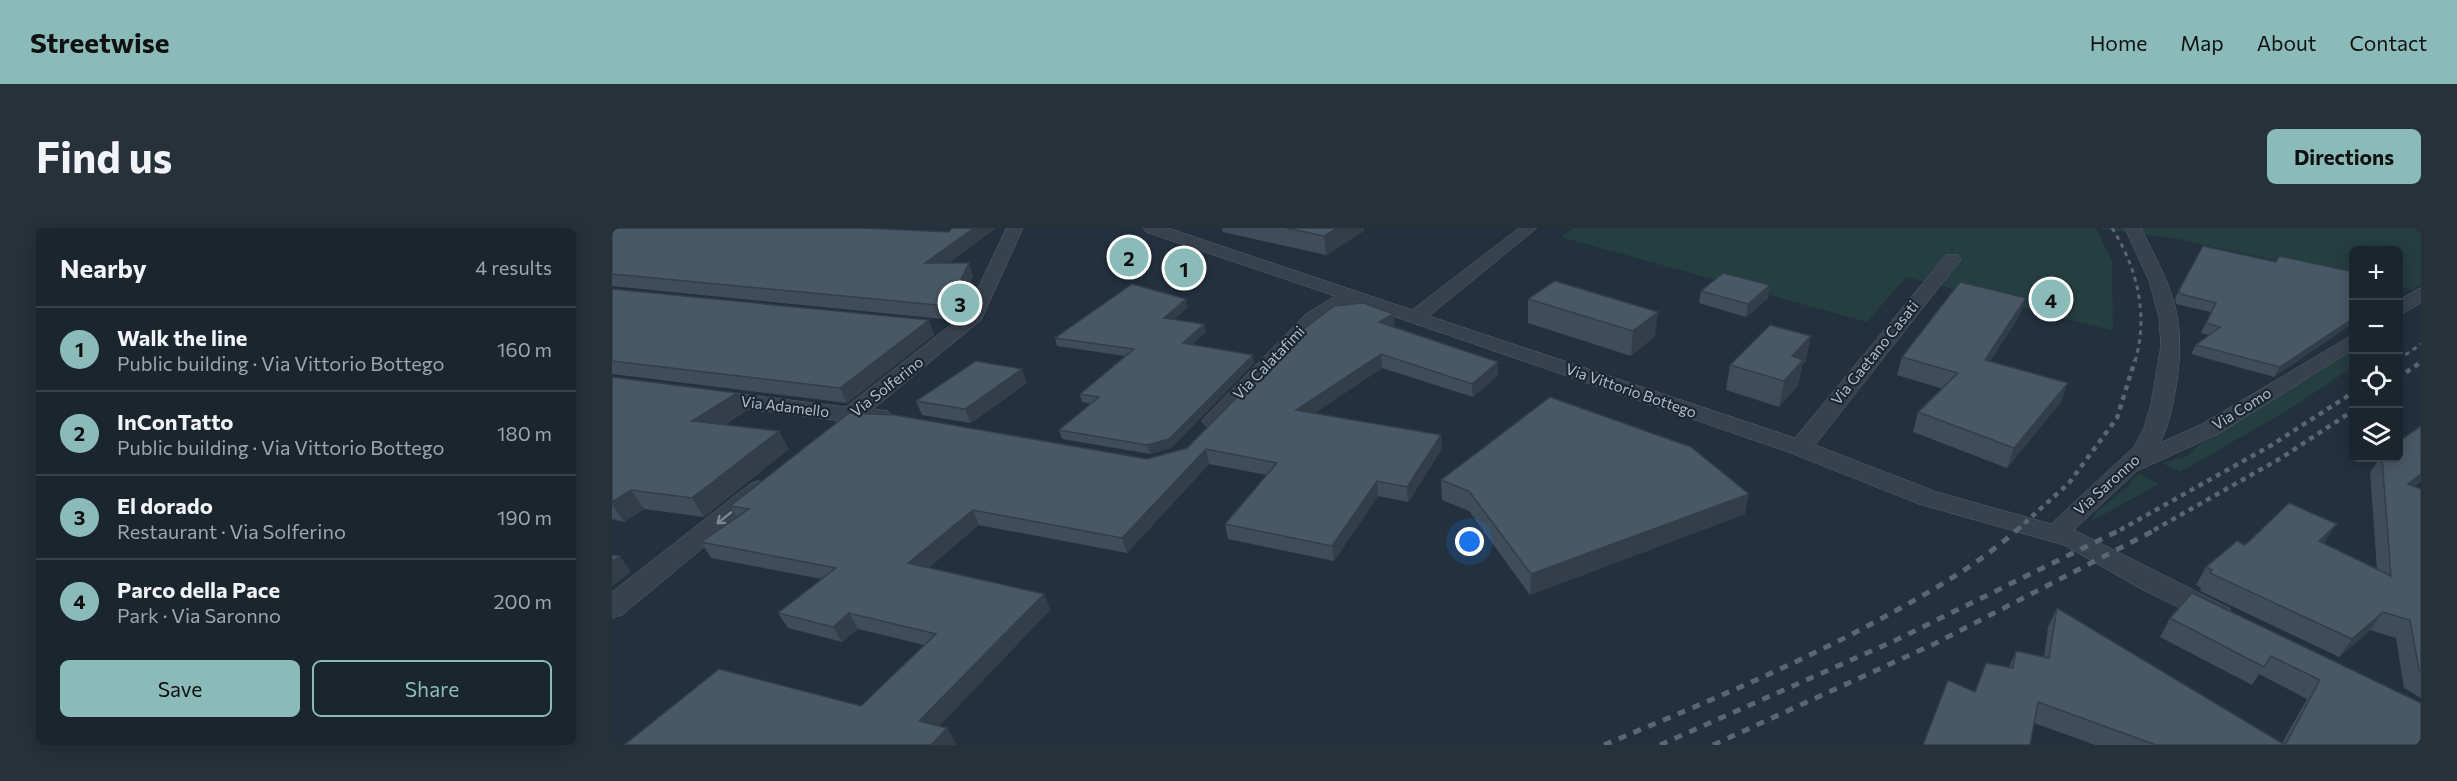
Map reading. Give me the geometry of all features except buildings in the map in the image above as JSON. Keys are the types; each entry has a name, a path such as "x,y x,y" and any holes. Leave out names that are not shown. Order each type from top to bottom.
{"street":[{"name":"Via Solferino","path":"823,437 974,316 1015,228"},
{"name":"Via Vittorio Bottego","path":"1152,228 1800,448 1928,498 2000,520 2058,534 2239,625"},
{"path":"1415,317 1529,228"},
{"name":"Via Saronno","path":"2058,534 2071,518 2144,451 2156,428 2168,373 2171,346 2164,297 2133,228"},
{"name":"Via Gaetano Casati","path":"1800,448 1952,259"},
{"path":"2403,307 2421,294"},
{"name":"Via Calatafimi","path":"1197,438 1313,318 1350,295"},
{"path":"936,327 960,329"},
{"name":"Via Como","path":"2126,469 2210,429 2349,343"},
{"name":"Via Adamello","path":"692,395 901,420"},
{"path":"612,608 777,474"}],"green space":[{"path":"1572,228 2096,228 2112,261 2113,331 1906,277 1867,322 1561,237"},
{"path":"2096,228 2421,228 2421,284 2413,290 2403,288 2403,246 2349,246 2349,276 2178,239"},
{"path":"2349,353 2349,370 2293,407 2180,472 2162,463 2187,456 2200,444"},
{"path":"2138,473 2159,484 2090,522 2097,511 2128,486"}],"railway":[{"path":"2112,228 2128,259 2138,292 2141,327 2135,361"},
{"path":"2403,357 2421,344"},
{"path":"2017,530 2069,483 2117,418 2135,360"},
{"path":"2403,375 2421,362"},
{"path":"2120,530 2270,446 2349,395"},
{"path":"2154,530 2281,458 2349,413"},
{"path":"1604,745 1746,684 1852,634 1955,576 2018,529"},
{"path":"1713,745 1936,643 2157,529"},
{"path":"1660,745 1894,641 2120,530"}],"place":[{"name":"InConTatto","path":"1129,257"},
{"name":"Walk the line","path":"1184,268"},
{"name":"Parco della Pace","path":"2051,299"},
{"name":"El dorado","path":"960,303"}]}
